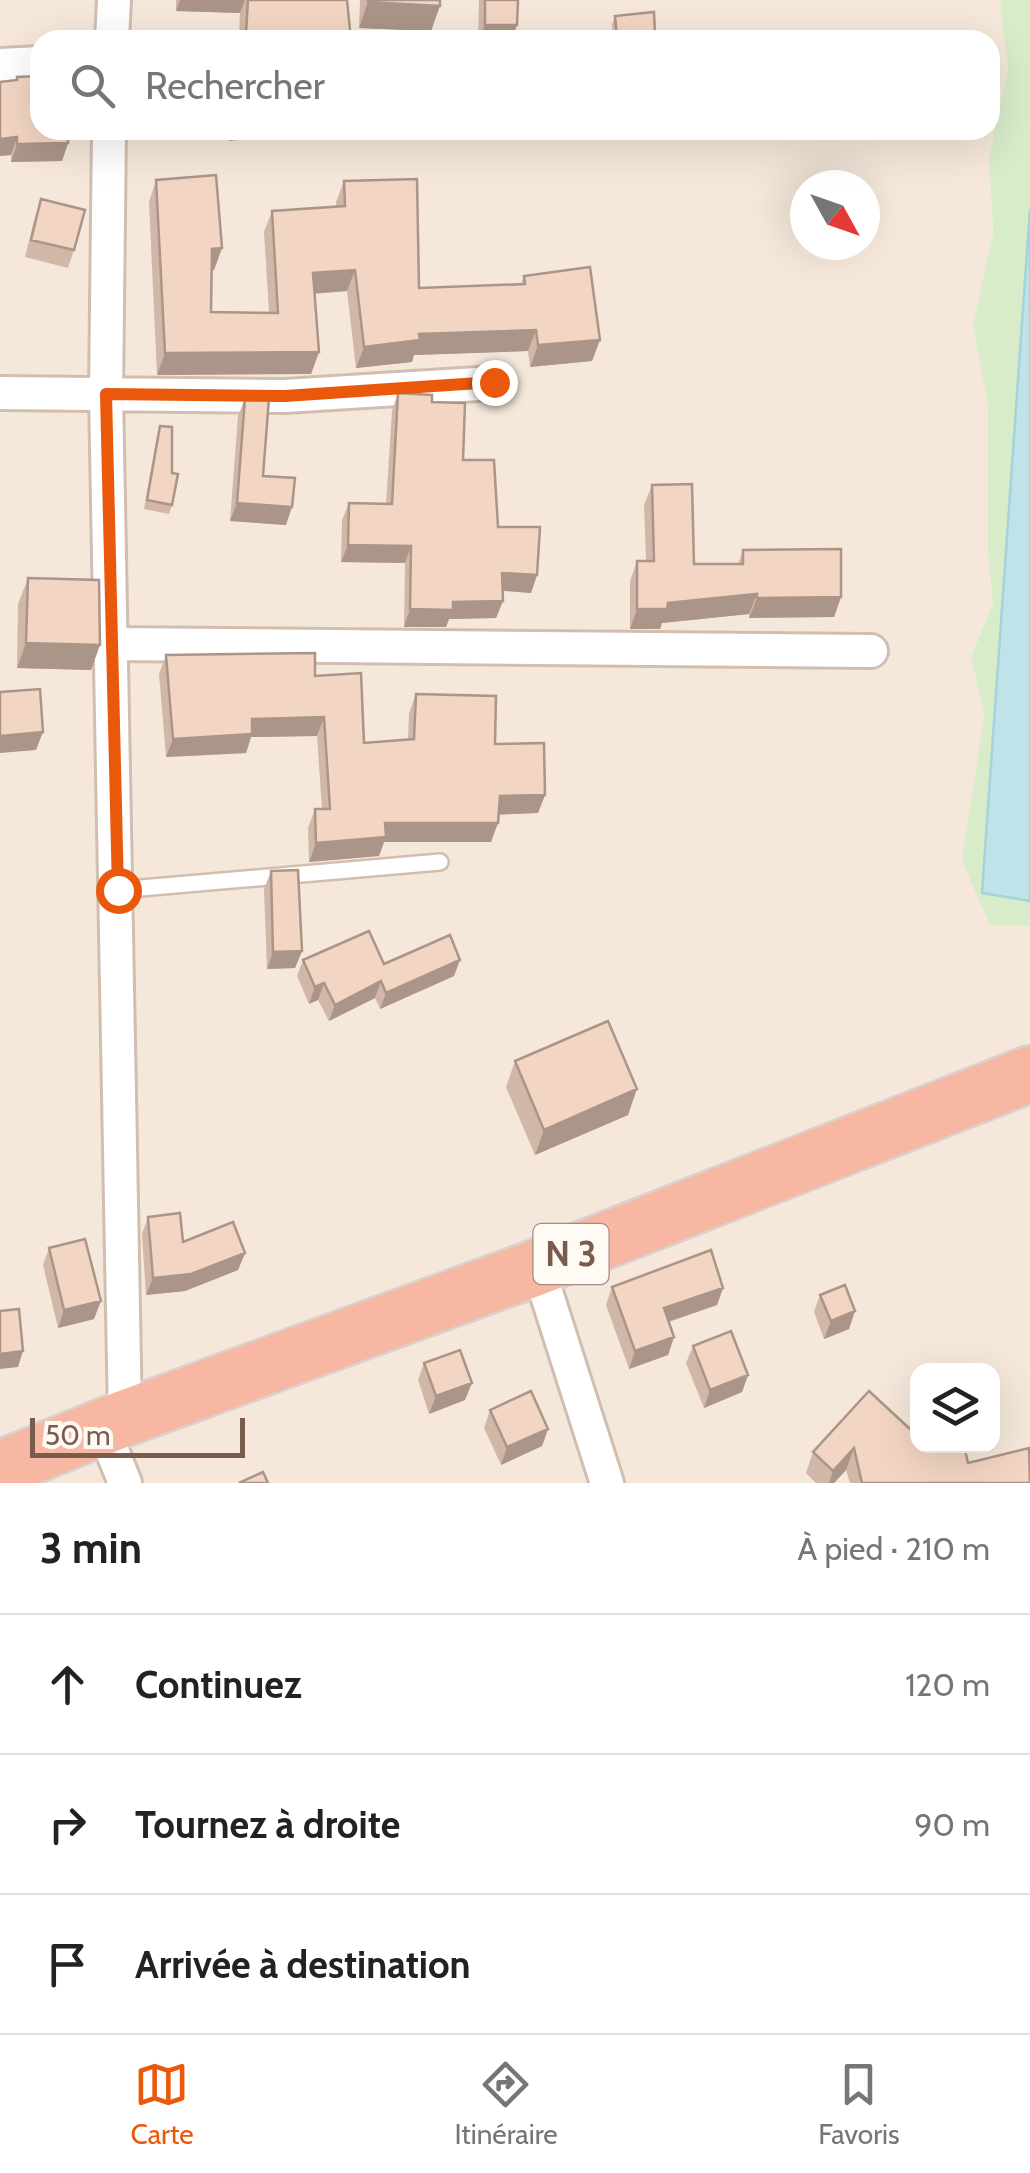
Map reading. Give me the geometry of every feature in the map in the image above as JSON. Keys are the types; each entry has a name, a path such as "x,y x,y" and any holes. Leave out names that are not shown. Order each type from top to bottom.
{"highway":[{"name":"N 3","path":"0,1469 538,1267 1030,1074"}],"street":[{"path":"112,30 114,0"},
{"path":"0,64 30,64"},
{"path":"110,140 106,394 118,890 114,1423 125,1483"},
{"path":"0,393 285,396 494,382"},
{"path":"110,644 871,651"},
{"path":"538,1267 607,1483"}],"lane":[{"path":"118,890 440,862"}],"shaded area":[{"path":"0,0 1000,0 1008,69 1000,106 1000,30 30,30 30,140 992,140 989,156 993,233 973,325 988,407 988,554 993,603 971,656 984,716 981,756 990,925 1030,926 1030,1483 0,1483"}],"green space":[{"path":"1000,0 1030,0 1030,926 990,925 962,861 984,716 971,656 993,603 988,554 988,407 973,325 993,233 989,156 992,140 1000,140 1000,106 1008,69"}],"water":[{"path":"1030,209 1030,901 982,893"}],"building":[{"path":"248,0 347,0 350,30 246,30"},
{"path":"440,0 440,6 368,2"},
{"path":"485,0 518,0 517,25 485,25"},
{"path":"654,12 655,30 616,30 615,16"},
{"path":"30,76 30,140 68,143 17,144 17,137 0,139 0,82"},
{"path":"216,175 222,248 212,249 211,312 278,313 272,211 345,206 344,181 417,179 419,288 525,284 524,276 590,267 600,340 538,345 536,330 419,334 420,340 364,347 355,270 313,273 319,352 165,353 156,180"},
{"path":"41,199 85,210 74,250 31,240"},
{"path":"398,393 432,395 432,402 465,403 463,460 494,460 498,527 540,527 537,575 502,573 503,601 453,602 453,610 410,609 411,546 348,545 349,503 392,504"},
{"path":"245,398 269,398 263,476 295,478 292,507 237,503"},
{"path":"160,426 172,427 172,473 178,474 172,505 147,500"},
{"path":"692,484 694,564 743,564 743,550 841,549 841,597 757,598 757,594 668,603 667,609 637,609 637,561 654,561 652,485"},
{"path":"28,578 99,580 100,645 26,643"},
{"path":"315,653 315,676 361,673 364,743 414,739 416,694 496,696 495,744 544,743 545,795 500,796 498,823 385,823 386,837 316,843 315,809 330,809 324,717 252,719 252,734 173,739 166,655"},
{"path":"40,689 43,732 0,736 0,692"},
{"path":"298,870 302,951 273,952 271,871"},
{"path":"369,931 384,964 450,935 460,960 386,993 381,981 335,1005 324,983 315,987 303,960"},
{"path":"608,1021 637,1089 544,1130 515,1061"},
{"path":"180,1213 183,1242 233,1222 245,1253 191,1274 153,1278 148,1217"},
{"path":"85,1239 101,1301 64,1310 49,1248"},
{"path":"711,1250 723,1288 664,1308 674,1337 635,1351 612,1287"},
{"path":"845,1285 855,1311 831,1321 820,1295"},
{"path":"19,1309 23,1351 0,1354 0,1311"},
{"path":"731,1331 748,1375 710,1390 693,1346"},
{"path":"460,1350 472,1383 436,1396 424,1363"},
{"path":"531,1391 548,1429 507,1447 490,1410"},
{"path":"869,1391 910,1429 910,1453 966,1453 968,1463 1029,1448 1030,1483 862,1483 854,1448 833,1471 813,1452"},
{"path":"263,1472 268,1483 239,1483"}],"route":[{"path":"118,890 106,394 285,396 494,382"}]}
